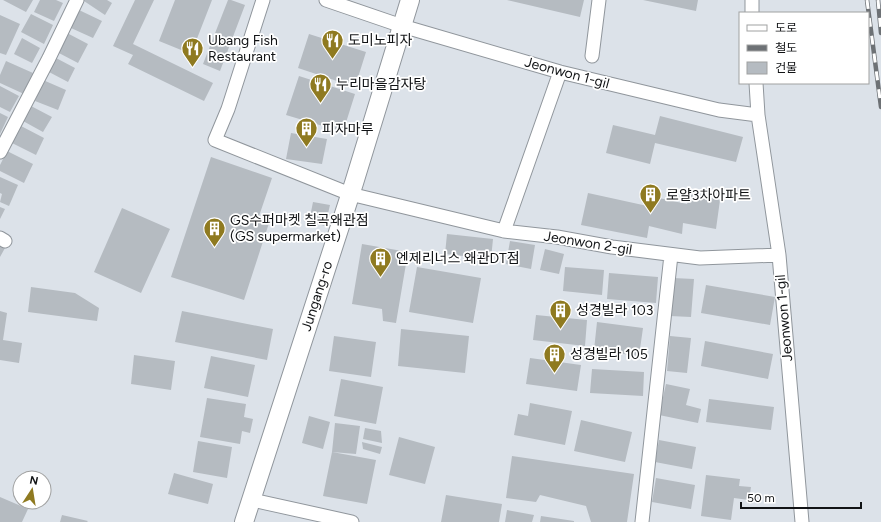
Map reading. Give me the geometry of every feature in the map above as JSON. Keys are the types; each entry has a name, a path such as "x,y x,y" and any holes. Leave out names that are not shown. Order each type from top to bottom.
{"street":[{"path":"0,152 50,58 77,0"},
{"name":"Jeonwon 2-gil","path":"263,0 228,109 215,140 350,194 504,231 557,237 612,247 700,258 779,255"},
{"name":"Jeonwon 1-gil","path":"326,0 402,26 560,72 719,110 758,115"},
{"name":"Jungang-ro","path":"244,522 350,194 410,0"},
{"path":"592,56 599,0"},
{"path":"752,0 752,12"},
{"path":"504,231 560,72"},
{"name":"Jeonwon 1-gil","path":"756,84 758,115 779,255 802,522"},
{"path":"642,522 671,255"},
{"path":"252,500 352,522"}],"building":[{"path":"3,0 33,0 26,12"},
{"path":"40,0 56,0 63,3 54,21 34,12"},
{"path":"84,0 107,0 112,3 105,15"},
{"path":"135,0 154,0 133,44 213,83 204,101 128,64 133,55 113,46"},
{"path":"175,0 212,0 191,54 159,41"},
{"path":"228,0 245,5 220,71 203,64"},
{"path":"507,0 584,0 580,17"},
{"path":"643,0 698,0 696,11"},
{"path":"79,10 102,21 93,38 71,28"},
{"path":"31,14 53,25 44,44 21,32"},
{"path":"0,15 20,24 6,55 0,53"},
{"path":"67,33 88,44 78,63 57,52"},
{"name":"도미노피자","path":"309,34 366,52 355,87 298,68"},
{"path":"22,38 40,48 32,63 14,54"},
{"path":"56,58 75,68 68,82 49,72"},
{"path":"6,61 33,73 24,94 0,83 0,75"},
{"name":"누리마을감자탕","path":"299,76 355,94 343,132 286,115"},
{"path":"43,80 66,90 58,110 35,101"},
{"path":"0,86 19,96 10,112 0,107"},
{"path":"31,106 52,117 43,132 23,121"},
{"path":"0,113 8,117 0,134"},
{"name":"로얄3차아파트","path":"660,116 743,137 736,162 655,143 650,164 606,153 613,125 655,135"},
{"path":"21,126 44,138 36,155 12,143"},
{"name":"피자마루","path":"291,133 327,139 322,164 286,159"},
{"path":"7,151 33,164 24,183 0,171 0,165"},
{"name":"GS수퍼마켓 칠곡왜관점 (GS supermarket)","path":"211,157 272,178 258,219 269,223 244,300 171,277"},
{"path":"0,177 18,185 9,206 0,202 2,194 0,193"},
{"name":"로얄3차아파트","path":"588,193 652,207 654,197 687,204 691,193 720,200 716,229 683,223 682,234 649,226 647,238 581,225"},
{"path":"313,202 330,205 325,226 309,222"},
{"path":"0,207 5,209 0,219"},
{"path":"122,208 170,229 141,293 94,272"},
{"path":"447,234 493,239 491,259 445,254"},
{"path":"510,241 535,245 531,269 506,264"},
{"name":"엔제리너스 왜관DT점","path":"362,244 408,252 396,323 383,321 382,309 352,304"},
{"path":"0,246 5,248 0,257"},
{"path":"545,249 564,254 559,274 540,270"},
{"path":"417,267 481,278 473,323 409,312"},
{"path":"565,267 604,270 602,295 563,291"},
{"path":"609,273 658,277 656,303 607,299"},
{"path":"673,278 694,279 691,317 670,316"},
{"path":"706,285 775,297 770,325 701,313"},
{"path":"31,287 75,293 99,308 97,321 28,312"},
{"path":"0,311 7,313 3,340 22,343 19,363 0,360"},
{"path":"182,311 273,329 267,360 175,342"},
{"name":"성경빌라 103","path":"536,315 587,320 585,346 533,340"},
{"path":"597,322 643,328 639,356 594,350"},
{"path":"401,329 469,336 465,373 398,366"},
{"path":"334,336 376,342 371,377 329,371"},
{"path":"670,336 691,338 687,373 667,371"},
{"path":"705,341 773,354 768,379 701,366"},
{"path":"134,355 175,361 171,390 131,384"},
{"path":"211,356 255,365 248,397 204,388"},
{"name":"성경빌라 105","path":"530,358 581,365 577,391 526,384"},
{"path":"592,369 644,372 643,396 590,393"},
{"path":"341,379 383,387 376,424 334,416"},
{"path":"666,384 690,389 686,405 701,409 698,423 659,415"},
{"path":"207,398 246,404 244,417 253,419 250,433 242,431 240,444 200,437"},
{"path":"709,399 774,407 771,430 706,422"},
{"path":"530,403 572,411 565,445 514,435 518,414 528,416"},
{"path":"309,416 330,422 323,449 302,443"},
{"path":"581,420 632,432 625,462 574,451"},
{"path":"335,423 360,426 356,454 332,452"},
{"path":"365,428 381,431 382,443 363,439"},
{"path":"399,437 435,447 425,484 389,475"},
{"path":"659,440 696,447 692,469 655,462"},
{"path":"198,441 232,447 227,478 193,472"},
{"path":"362,442 382,447 380,454 363,449"},
{"path":"332,452 376,460 367,504 323,496"},
{"path":"512,456 634,474 627,522 591,522 586,506 540,495 536,502 506,498"},
{"path":"174,473 213,484 208,504 168,494"},
{"path":"706,475 740,479 739,486 751,487 749,500 734,498 731,520 701,516"},
{"path":"656,478 695,485 691,509 652,502"},
{"path":"446,495 502,504 499,522 441,522"},
{"path":"0,497 12,502 12,510 28,510 22,522 0,522"},
{"path":"507,510 534,515 532,522 505,522"},
{"path":"62,515 88,521 60,522"},
{"path":"541,516 574,521 574,522 540,522"}],"railway":[{"path":"867,0 869,12"},
{"path":"878,0 881,33"},
{"path":"869,15 881,107"}],"place":[{"name":"도미노피자","path":"332,60"},
{"name":"Ubang Fish Restaurant","path":"192,68"},
{"name":"누리마을감자탕","path":"320,104"},
{"name":"피자마루","path":"307,148"},
{"name":"로얄3차아파트","path":"651,214"},
{"name":"GS수퍼마켓 칠곡왜관점 (GS supermarket)","path":"215,248"},
{"name":"엔제리너스 왜관DT점","path":"380,278"},
{"name":"성경빌라 103","path":"560,330"},
{"name":"성경빌라 105","path":"554,374"}]}
